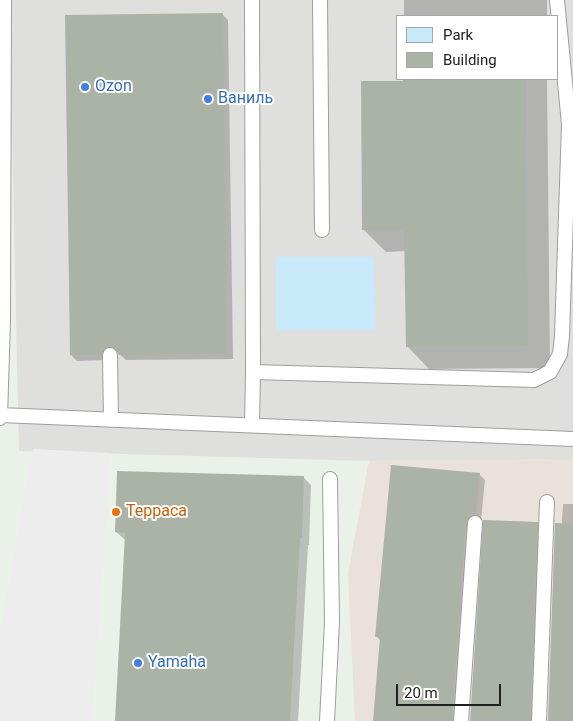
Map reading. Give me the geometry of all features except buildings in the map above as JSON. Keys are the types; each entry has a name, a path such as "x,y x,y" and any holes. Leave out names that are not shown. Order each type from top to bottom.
{"lane":[{"path":"4,0 3,311 0,417 573,438"},
{"path":"252,0 252,425"},
{"path":"320,0 322,230"},
{"path":"253,372 534,380 550,372 560,354 562,336 569,124 557,0"},
{"path":"110,355 111,420"},
{"path":"327,721 332,622 330,479"},
{"path":"539,721 547,502"},
{"path":"461,721 475,523"}],"shaded area":[{"path":"9,0 573,0 573,460 369,461 19,451"},
{"path":"33,449 110,453 92,721 0,721 0,633"},
{"path":"573,460 573,721 355,721 348,573 369,461"}],"green space":[{"path":"276,257 374,257 375,330 276,330"}],"place":[{"name":"Ozon","path":"85,87"},
{"name":"Ваниль","path":"208,99"},
{"name":"Терраса","path":"116,512"},
{"name":"Yamaha","path":"138,663"}]}
